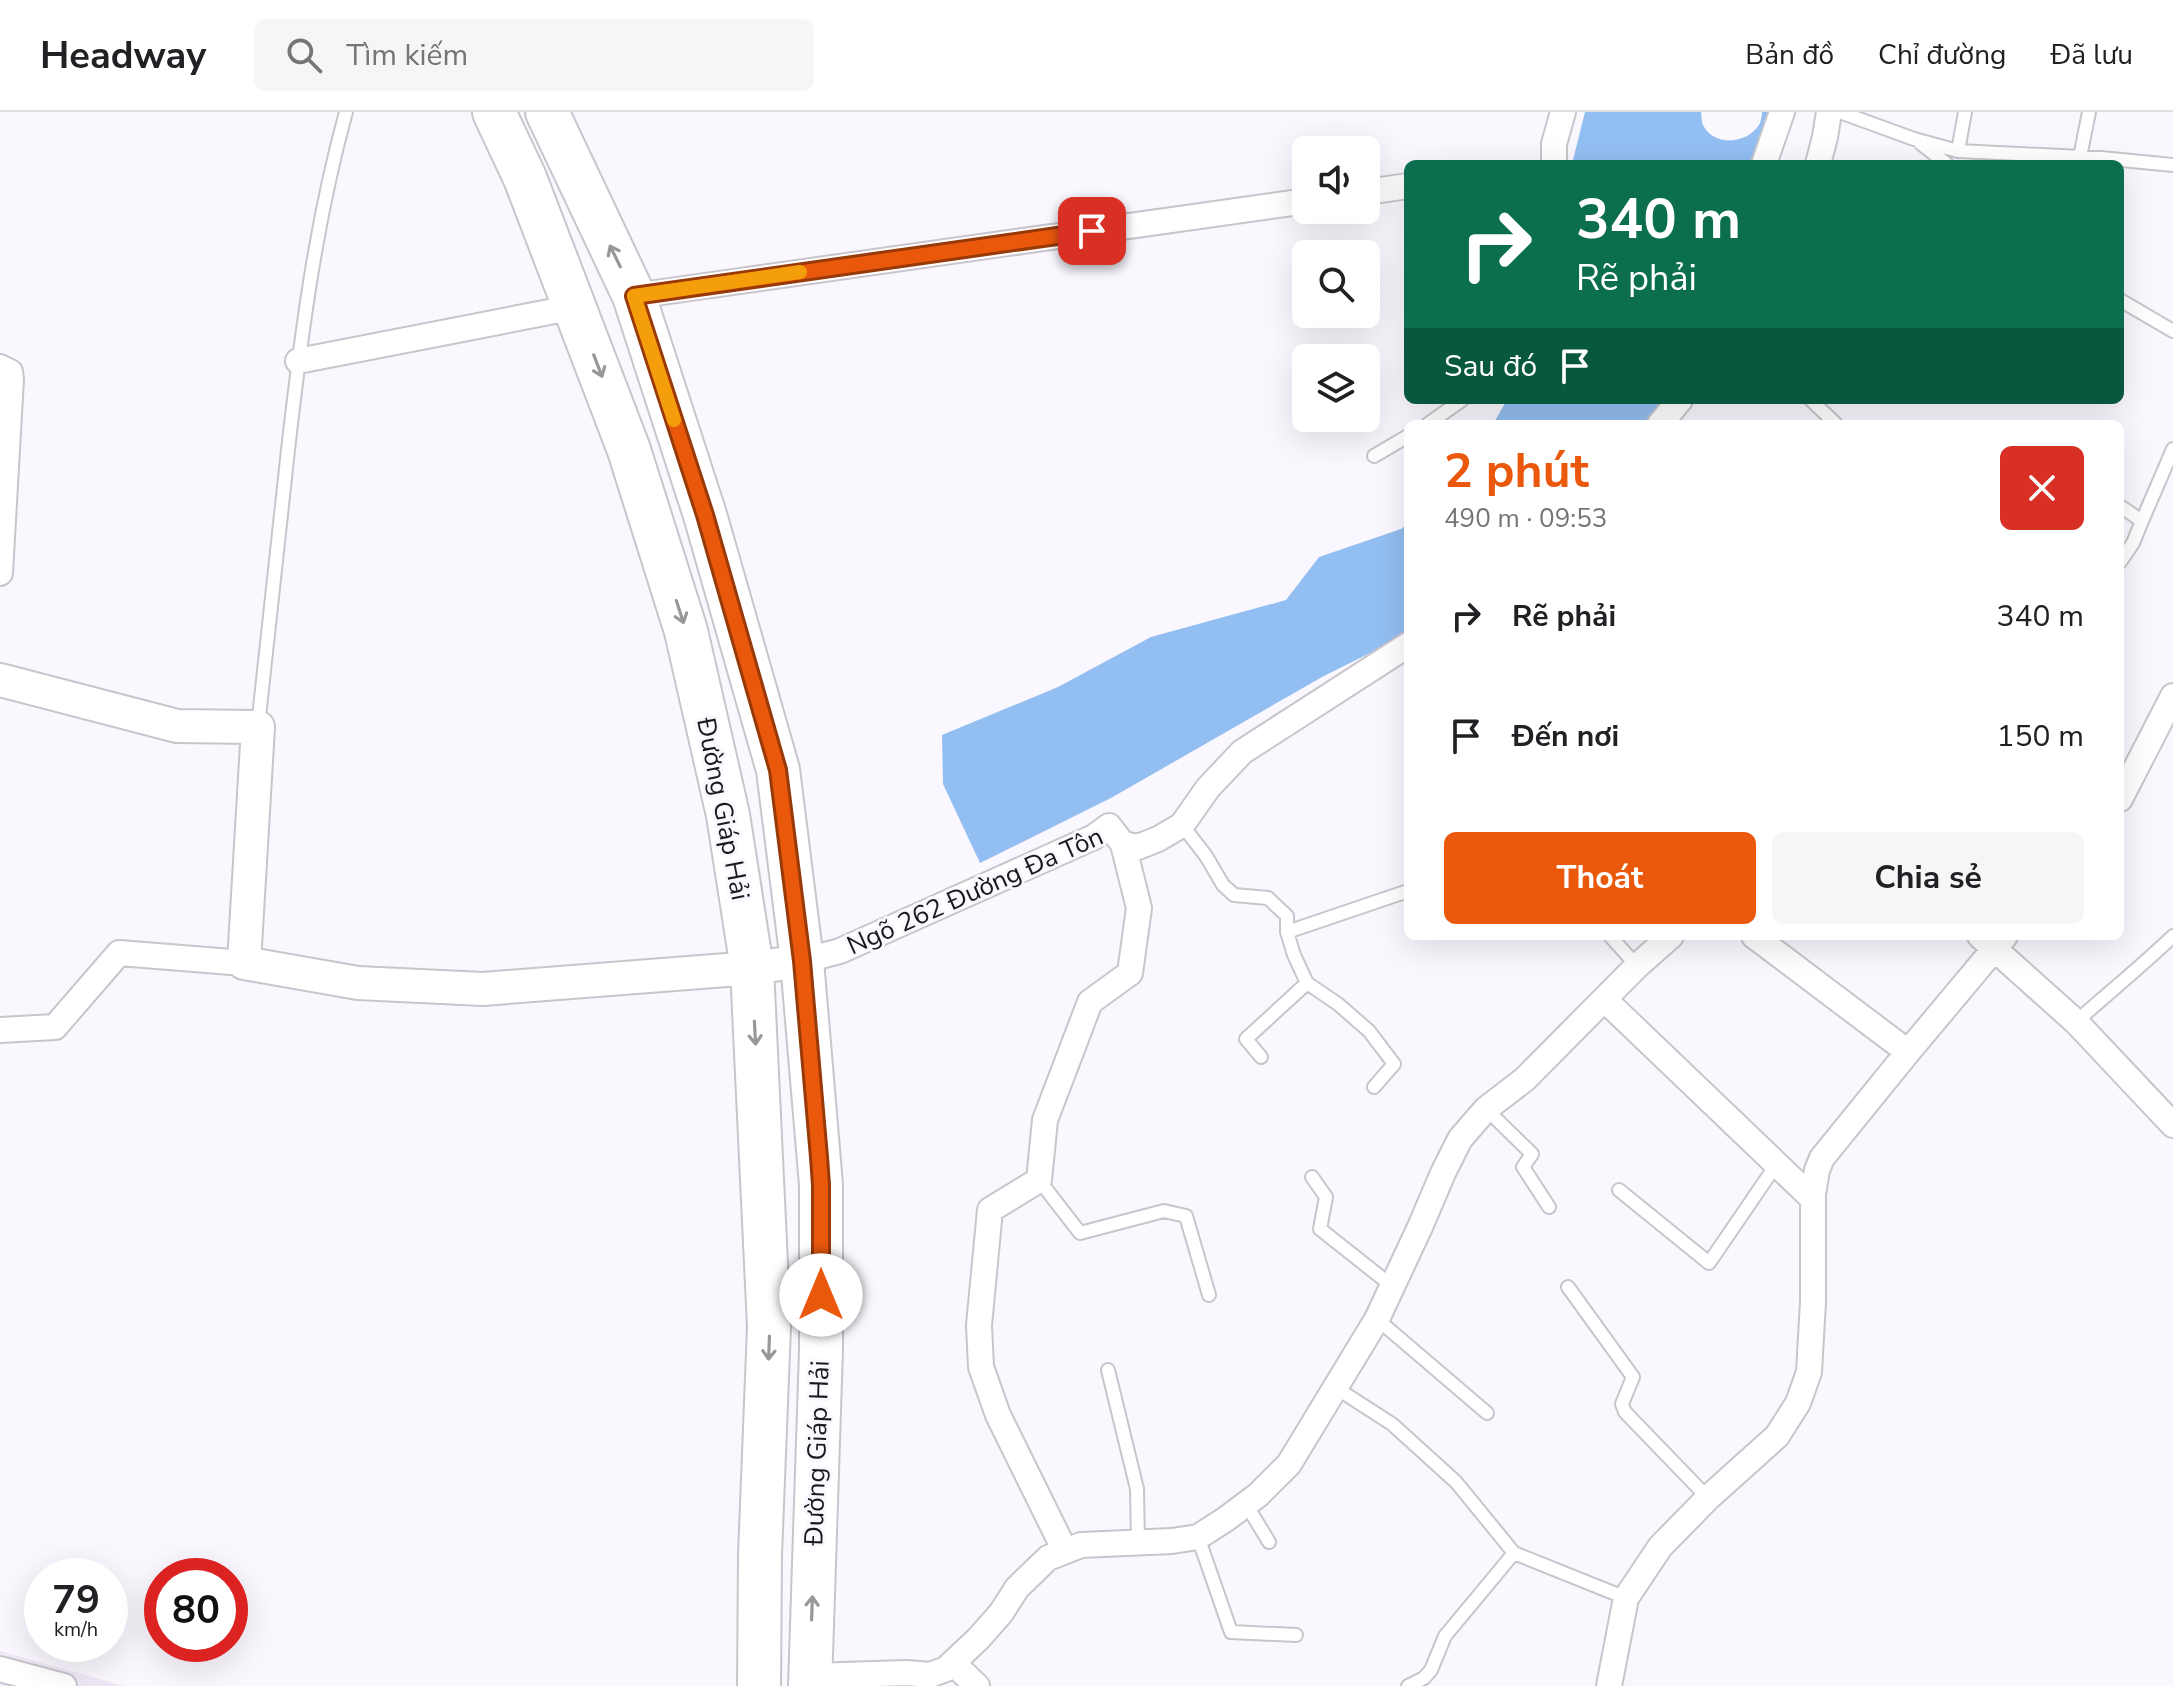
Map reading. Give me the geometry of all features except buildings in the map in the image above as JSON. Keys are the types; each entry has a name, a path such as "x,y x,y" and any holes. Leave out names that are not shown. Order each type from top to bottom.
{"highway":[{"name":"Đường Giáp Hải","path":"494,112 525,178 629,450 686,631 728,815 752,968 769,1327 760,1555 759,1686"},
{"name":"Đường Giáp Hải","path":"547,112 634,296 705,515 778,770 802,961 821,1185 821,1350 810,1681"},
{"path":"525,178 569,159"},
{"path":"629,450 678,433"},
{"path":"760,1555 813,1555"}],"street":[{"path":"1554,160 1554,144 1563,112"},
{"path":"1765,160 1782,112"},
{"path":"1819,160 1829,112"},
{"path":"1380,190 1404,187"},
{"path":"634,296 1292,203"},
{"path":"298,361 575,307"},
{"path":"0,367 10,372 11,379 0,573"},
{"path":"1663,420 1677,404"},
{"name":"Ngõ 262 Đường Đa Tôn","path":"802,961 840,951 1094,837 1109,826 1123,844 1138,847 1158,839 1182,825 1208,788 1242,752 1404,648"},
{"path":"0,680 177,726 258,727 244,963"},
{"path":"2124,791 2173,696"},
{"path":"1065,1551 998,1415 981,1367 979,1325 990,1210 1039,1180 1045,1120 1090,1002 1130,973 1139,908 1123,844"},
{"path":"810,1681 907,1673 929,1681 954,1664 1001,1613 1017,1588 1048,1558 1081,1545 1138,1544 1198,1537 1246,1504 1289,1464 1377,1319 1460,1139 1486,1109 1525,1079 1666,940"},
{"path":"1759,940 1908,1052"},
{"path":"1609,1686 1626,1598 1660,1547 1708,1498 1777,1436 1798,1403 1809,1372 1813,1199 1822,1158 1993,940 2173,1125"},
{"path":"0,1030 55,1027 119,953 244,963 358,983 483,989 752,968 802,961"},
{"path":"1605,1000 1813,1199"},
{"path":"954,1664 977,1686"},
{"path":"0,1669 64,1686"}],"lane":[{"path":"258,727 298,361 319,222 346,112"},
{"path":"1840,112 1914,139 1958,151 2114,160"},
{"path":"1958,151 1965,112"},
{"path":"2080,157 2089,112"},
{"path":"1914,139 1942,160"},
{"path":"2124,161 2171,165 2173,151"},
{"path":"2124,302 2173,331"},
{"path":"1434,420 1456,404"},
{"path":"1815,404 1832,420"},
{"path":"1374,456 1404,438"},
{"path":"2124,556 2133,543 2173,449"},
{"path":"2124,509 2142,521"},
{"path":"1182,825 1223,885 1234,895 1268,898 1287,916 1287,932 1307,983 1369,1031 1394,1064 1374,1087"},
{"path":"1287,932 1404,892"},
{"path":"2076,1022 2173,936"},
{"path":"1614,940 1637,966"},
{"path":"1261,1057 1246,1039 1307,983"},
{"path":"1486,1109 1532,1154 1523,1167 1549,1207"},
{"path":"1619,1190 1709,1263 1776,1165"},
{"path":"1312,1177 1326,1197 1320,1229 1392,1286"},
{"path":"1039,1180 1080,1233 1164,1211 1186,1216 1209,1295"},
{"path":"1568,1287 1633,1377 1622,1404 1625,1412 1708,1498"},
{"path":"1377,1319 1487,1413"},
{"path":"1108,1370 1137,1489 1138,1544"},
{"path":"1336,1388 1392,1424 1456,1482 1514,1553 1626,1598"},
{"path":"1246,1504 1269,1542"},
{"path":"1198,1537 1231,1632 1296,1635"},
{"path":"1408,1686 1424,1678 1431,1670 1445,1636 1514,1553"}],"shaded area":[{"path":"0,1651 24,1658 24,1662 39,1662 124,1686 0,1686"}],"water":[{"path":"1585,112 1701,112 1702,123 1708,132 1722,140 1731,140 1754,131 1760,124 1762,112 1769,112 1752,160 1573,160"},
{"path":"1505,404 1665,404 1654,420 1495,420"},
{"path":"1404,526 1404,635 1322,677 1111,798 980,863 943,784 942,735 1058,687 1151,637 1286,600 1319,557"}],"slow traffic":[{"path":"674,420 634,296 800,272"}],"route":[{"path":"821,1295 819,1157 802,961 778,770 705,515 634,296 1092,231"}]}
